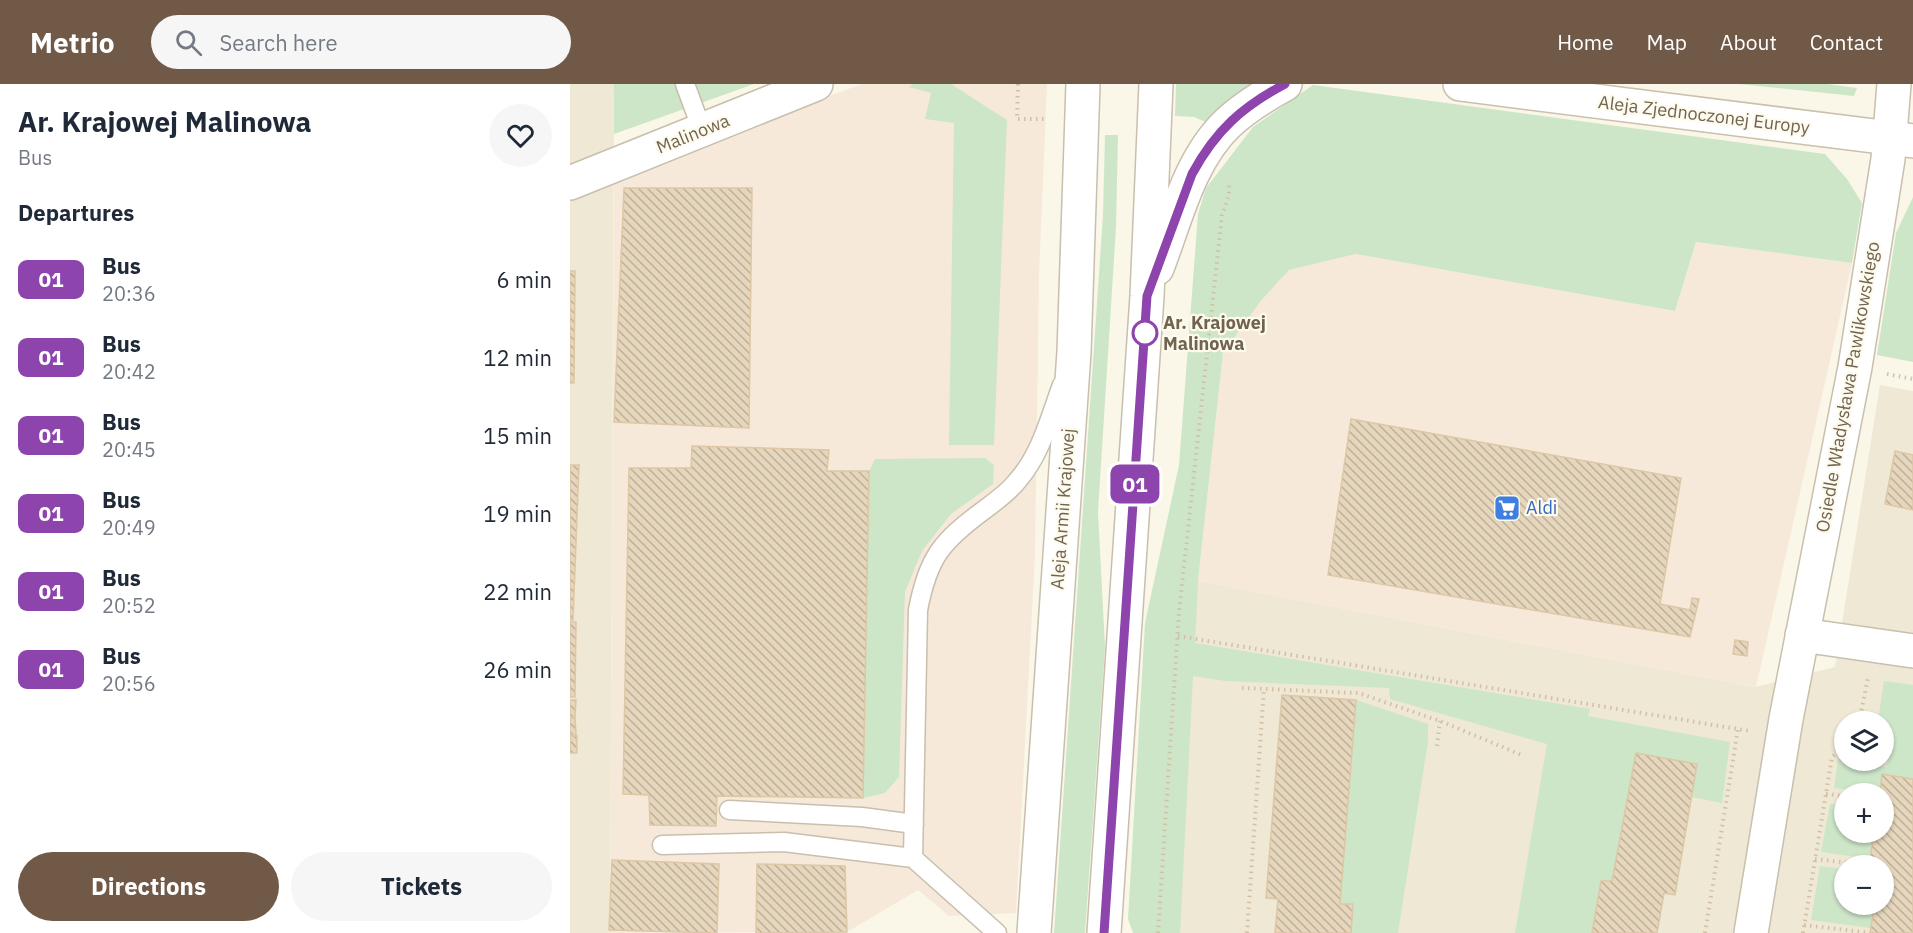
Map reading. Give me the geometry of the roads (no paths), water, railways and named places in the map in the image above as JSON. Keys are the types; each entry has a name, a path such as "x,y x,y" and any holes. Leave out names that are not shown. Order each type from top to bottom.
{"street":[{"name":"Malinowa","path":"570,183 816,84"},
{"name":"Aleja Armii Krajowej","path":"1034,933 1074,352 1083,84"},
{"path":"1104,933 1147,296 1156,84"},
{"path":"1147,296 1192,174 1202,156 1226,124 1244,109 1285,84"},
{"name":"Aleja Zjednoczonej Europy","path":"1460,84 1902,140"},
{"name":"Osiedle Władysława Pawlikowskiego","path":"1751,933 1783,736 1802,636 1902,140 1894,84"},
{"path":"1802,636 1913,651"}],"lane":[{"path":"686,84 702,130"},
{"path":"913,858 918,610 923,587 931,565 942,546 956,531 1004,495 1028,467 1036,452 1074,352"},
{"path":"729,810 862,817 914,824"},
{"path":"662,845 784,842 913,858 997,933"}],"place":[{"name":"Ar. Krajowej Malinowa","path":"1145,333"},
{"name":"Aldi","path":"1507,508"}]}
